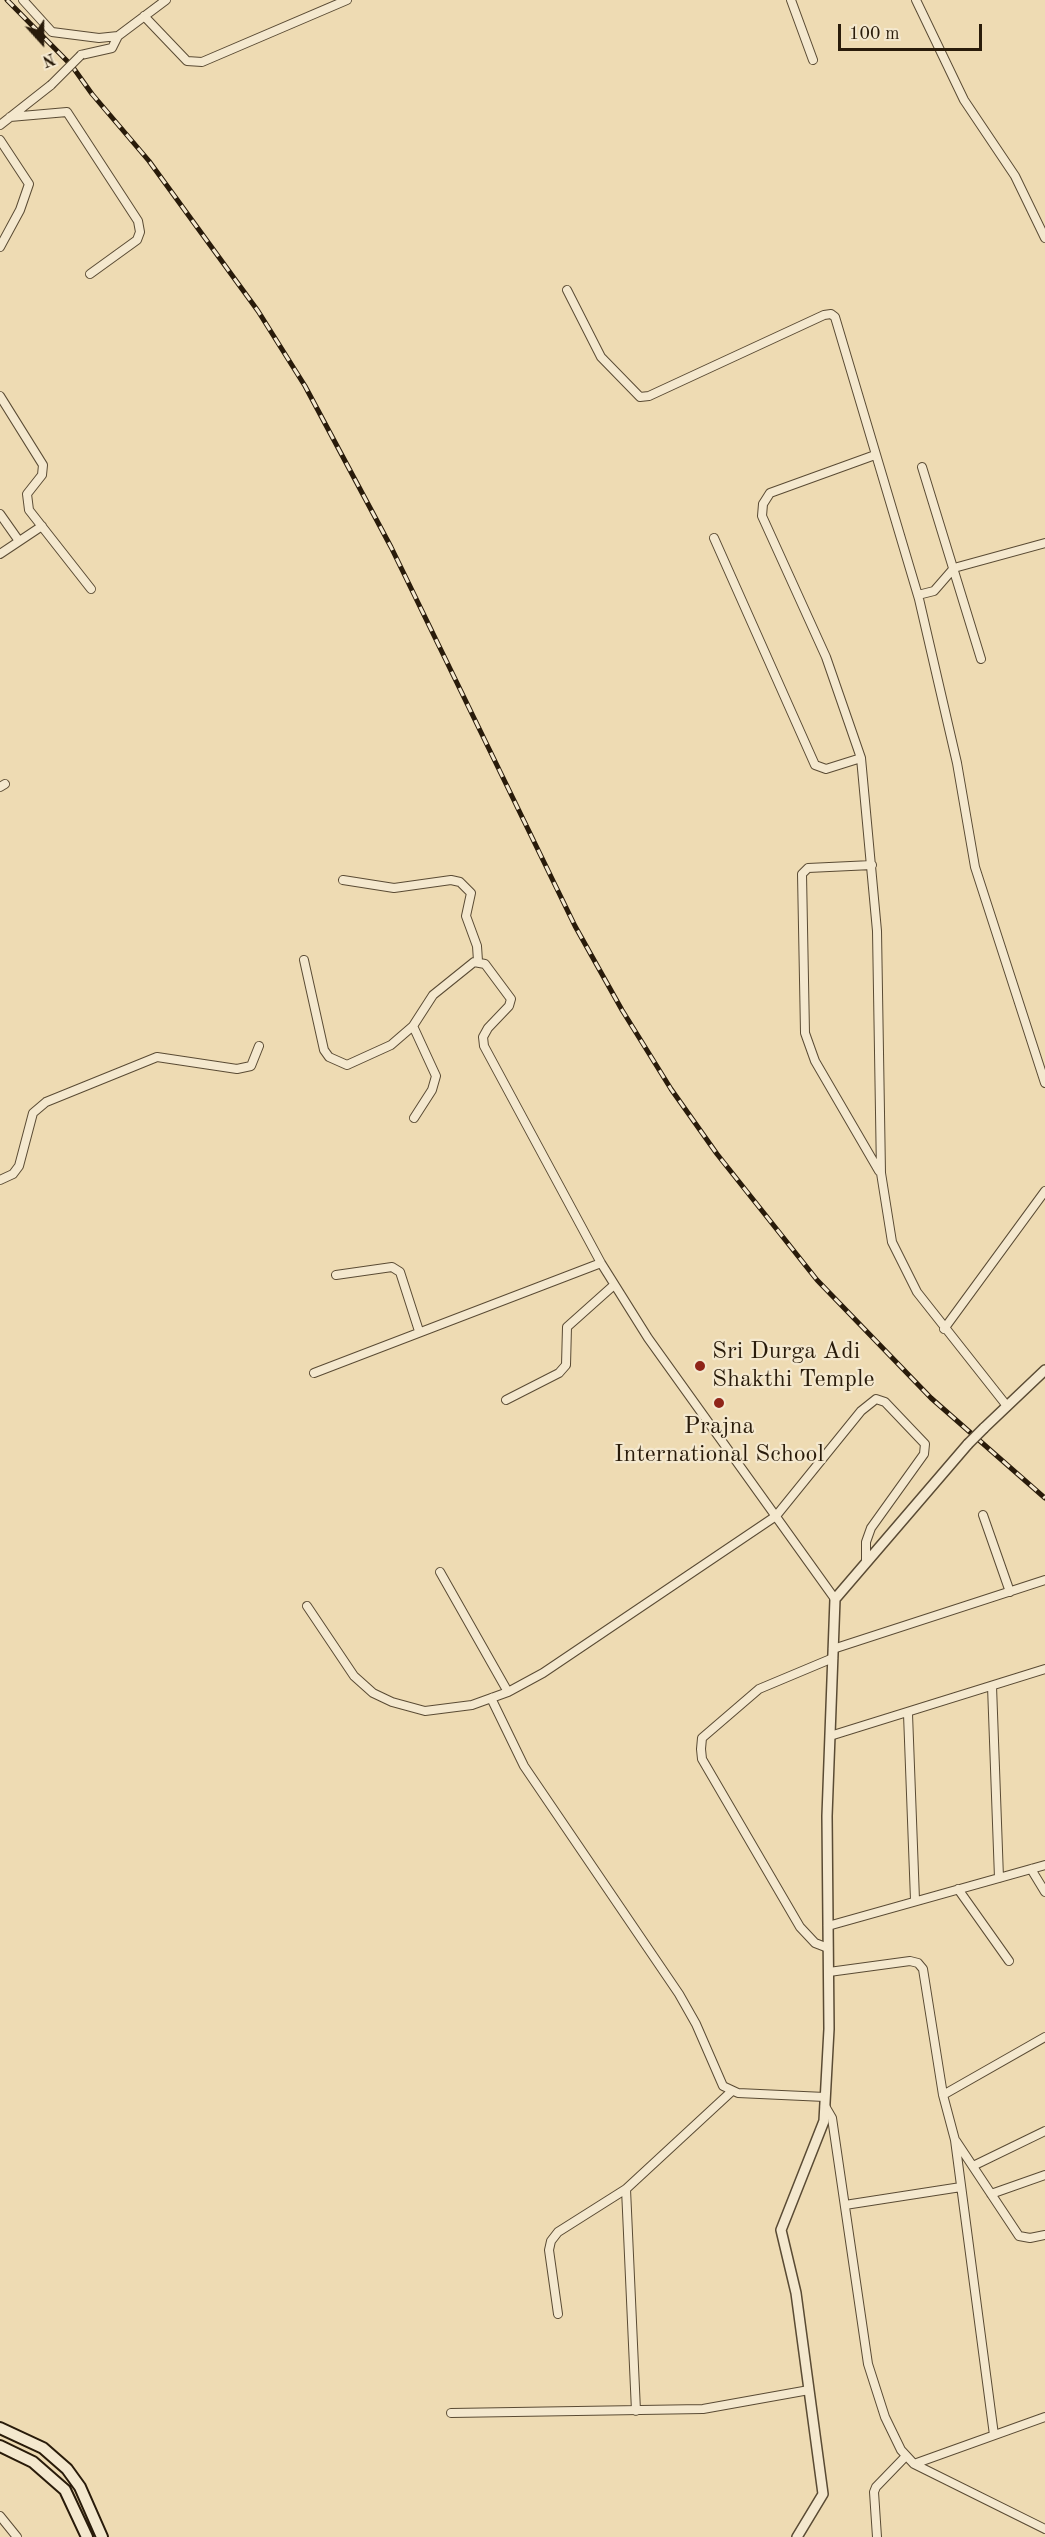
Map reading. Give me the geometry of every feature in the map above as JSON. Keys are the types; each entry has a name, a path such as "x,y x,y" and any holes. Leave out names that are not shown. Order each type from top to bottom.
{"main road":[{"path":"0,2428 43,2448 68,2469 80,2487 102,2537"},
{"path":"0,2446 33,2462 65,2490 87,2537"}],"street":[{"path":"23,0 52,32 99,38 118,36"},
{"path":"0,125 51,85 81,55 112,48 118,36 166,0"},
{"path":"144,16 187,61 195,63 347,0"},
{"path":"791,0 813,60"},
{"path":"916,0 964,100 1015,176 1045,238"},
{"path":"10,117 67,112 138,221 140,232 137,240 90,274"},
{"path":"0,140 28,184 20,210 0,247"},
{"path":"567,291 601,357 640,397 649,396 831,314 835,317 918,595 957,763 975,867 1045,1083"},
{"path":"0,396 43,465 42,475 27,494 29,510 91,589"},
{"path":"875,455 770,493 763,504 762,516 826,657 861,758 877,931 881,1173 892,1242 917,1292 1007,1406"},
{"path":"922,467 981,659"},
{"path":"0,514 19,541"},
{"path":"0,554 42,526"},
{"path":"714,538 815,765 826,769 861,758"},
{"path":"918,595 934,591 954,568 1045,543"},
{"path":"872,865 808,868 802,874 805,1033 815,1061 881,1173"},
{"path":"343,880 394,888 451,880 460,882 471,893 466,916 477,946 478,961"},
{"path":"304,960 324,1050 340,1064 347,1065 391,1045 413,1026 433,995 478,961"},
{"path":"478,961 484,964 511,999 509,1006 488,1028 483,1037 484,1046 601,1263 648,1338 835,1599 830,1736 829,1972 824,2121 781,2230 796,2293 823,2494 797,2537"},
{"path":"413,1026 436,1076 432,1090 414,1118"},
{"path":"0,1180 13,1174 19,1166 33,1113 46,1102 157,1058 237,1069 251,1066 260,1046"},
{"path":"944,1329 1045,1191"},
{"path":"314,1373 601,1263"},
{"path":"336,1275 392,1267 400,1272 419,1331"},
{"path":"506,1400 559,1373 566,1365 567,1327 614,1285"},
{"path":"835,1599 968,1444 1045,1370"},
{"path":"308,1606 354,1676 382,1697 425,1711 472,1705 508,1692 543,1673 776,1516 869,1402 876,1399 885,1402 925,1444 924,1454 871,1528 866,1542 866,1562"},
{"path":"982,1515 1010,1592"},
{"path":"440,1572 508,1692"},
{"path":"828,1948 807,1937 800,1927 702,1759 702,1738 759,1689 833,1653 1045,1580"},
{"path":"830,1736 908,1714 1045,1669"},
{"path":"992,1686 999,1878"},
{"path":"491,1698 524,1766 679,1994 696,2024 723,2086 732,2091 825,2102"},
{"path":"908,1714 915,1900"},
{"path":"828,1926 1045,1865"},
{"path":"1031,1869 1045,1892"},
{"path":"958,1889 1009,1961"},
{"path":"829,1972 910,1961 918,1963 923,1969 943,2095 955,2140 994,2435"},
{"path":"943,2095 1045,2037"},
{"path":"558,2314 549,2250 551,2241 558,2232 626,2189 732,2091"},
{"path":"825,2102 832,2118 868,2364 885,2417 905,2457 914,2464 1045,2529"},
{"path":"972,2166 1045,2131"},
{"path":"955,2140 1019,2236 1030,2238 1045,2235"},
{"path":"991,2194 1045,2175"},
{"path":"845,2205 961,2187"},
{"path":"626,2189 636,2410"},
{"path":"452,2413 703,2409 809,2390"},
{"path":"914,2464 1045,2417"},
{"path":"877,2537 874,2492 876,2487 905,2457"},
{"path":"2,2519 17,2537"}],"railway":[{"path":"7,0 72,66 92,94 149,161 258,311 305,386 391,547 575,926 622,1010 671,1089 717,1154 817,1280 931,1398 1045,1498"}],"place":[{"name":"Sri Durga Adi Shakthi Temple","path":"700,1366"},
{"name":"Prajna International School","path":"719,1403"}]}
